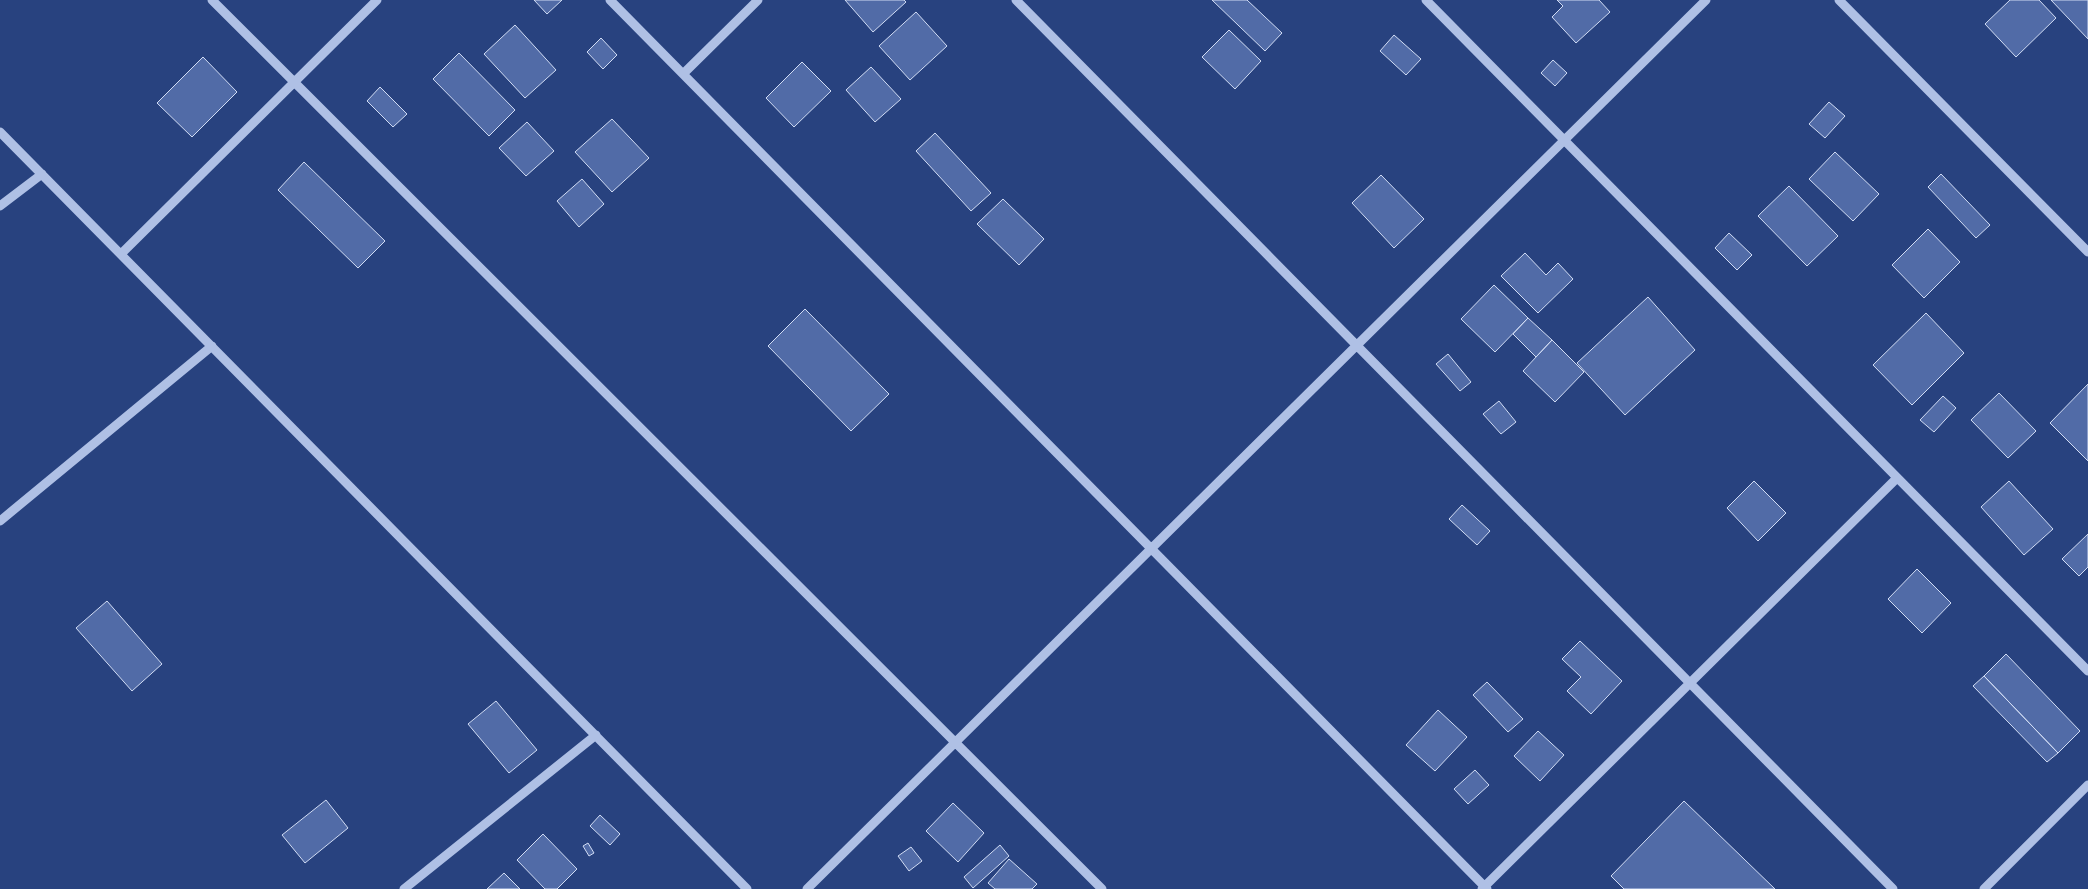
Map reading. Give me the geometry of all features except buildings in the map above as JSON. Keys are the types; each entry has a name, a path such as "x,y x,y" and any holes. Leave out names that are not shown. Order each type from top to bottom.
{"street":[{"path":"212,0 1102,889"},
{"path":"121,254 377,0"},
{"path":"610,0 1485,888 1898,478"},
{"path":"683,74 758,0"},
{"path":"1016,0 1893,889"},
{"path":"1426,0 2088,671"},
{"path":"807,889 1706,0"},
{"path":"1839,0 2088,252"},
{"path":"0,132 747,889"},
{"path":"0,206 42,174"},
{"path":"0,520 212,346"},
{"path":"404,889 596,735"},
{"path":"1984,889 2088,785"}]}
